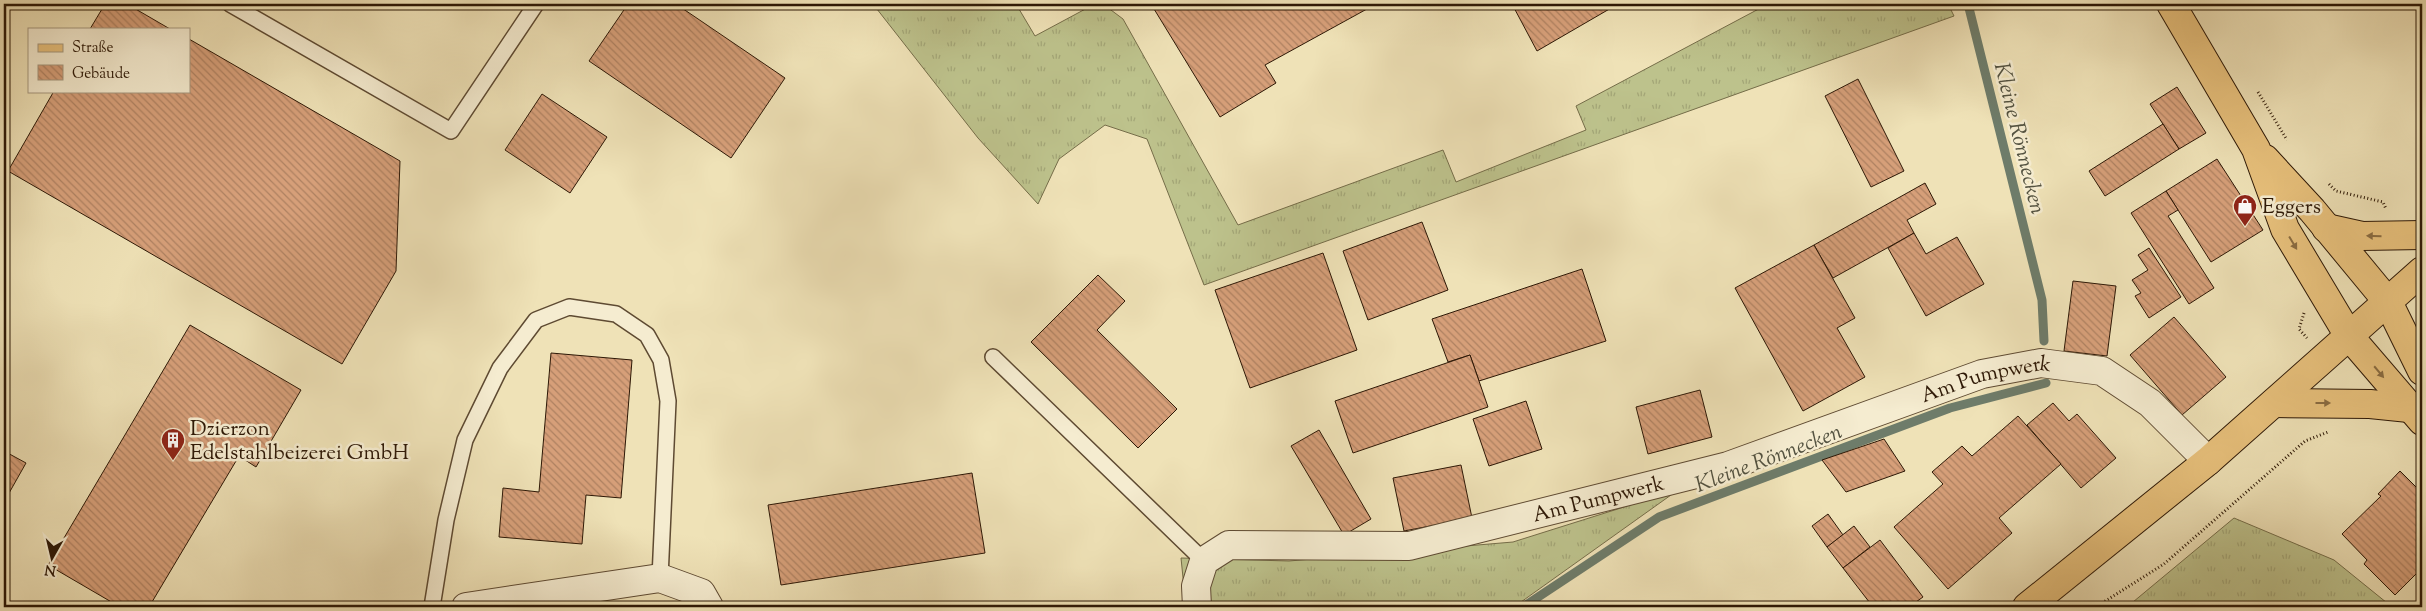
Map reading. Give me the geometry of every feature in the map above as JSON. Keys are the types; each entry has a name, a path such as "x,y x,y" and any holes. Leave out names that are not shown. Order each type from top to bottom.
{"main road":[{"path":"2172,4 2256,149 2285,229 2349,336 2416,414"},
{"path":"2256,149 2388,302 2422,371"},
{"path":"2326,228 2362,236 2422,235"},
{"path":"2027,607 2208,460 2422,271"},
{"path":"2274,403 2351,403 2416,414"}],"street":[{"name":"Am Pumpwerk","path":"1204,561 1229,545 1409,546 1728,466 1982,374 2041,363 2102,371 2150,403 2208,460"},
{"path":"1197,607 1196,586 1204,561"},
{"path":"466,607 660,578 701,593 709,607"}],"lane":[{"path":"230,4 451,131 536,4"},
{"path":"432,607 446,520 464,440 500,368 536,320 569,307 616,314 647,335 661,360 668,401 660,578"},
{"path":"993,357 1204,561"}],"path":[{"path":"2255,88 2289,143"},
{"path":"2322,177 2336,191 2384,202 2388,216 2388,237"},
{"path":"2096,607 2164,564 2306,441 2350,423 2351,403"}],"green space":[{"path":"873,4 1016,4 1035,36 1091,6 1103,4 1123,19 1238,225 1443,150 1456,182 1586,130 1576,106 1768,4 1948,4 1954,16 1204,285 1147,139 1105,125 1059,159 1038,204 978,138"},
{"path":"1678,490 1514,607 1186,607 1181,558 1289,561 1513,542"},
{"path":"2234,518 2334,560 2392,607 2127,607"}],"building":[{"path":"105,4 127,4 168,28 91,28"},
{"path":"628,4 676,4 785,78 731,158 589,61"},
{"path":"1151,4 1376,4 1265,65 1276,83 1220,117"},
{"path":"1512,4 1618,4 1537,51"},
{"path":"190,40 400,161 396,271 342,364 8,171 53,92 190,92"},
{"path":"1858,79 1904,171 1871,187 1825,96"},
{"path":"2177,87 2206,133 2179,149 2150,104"},
{"path":"542,94 607,137 570,193 505,150"},
{"path":"2163,124 2179,149 2105,196 2089,171"},
{"path":"2217,159 2263,230 2211,262 2166,191"},
{"path":"1925,183 1936,204 1907,220 1914,233 1833,278 1814,245"},
{"path":"2166,191 2178,210 2168,216 2214,288 2189,304 2131,213"},
{"path":"1422,222 1448,290 1368,320 1343,251"},
{"path":"1914,233 1926,254 1957,237 1984,284 1926,316 1888,248"},
{"path":"1814,245 1855,318 1837,328 1865,377 1803,411 1735,288"},
{"path":"2149,248 2181,297 2149,318 2135,296 2141,293 2132,280 2148,270 2138,255"},
{"path":"1323,253 1357,350 1250,388 1215,290"},
{"path":"1582,269 1606,341 1479,381 1470,355 1448,362 1432,319"},
{"path":"1098,275 1125,301 1097,330 1177,409 1138,448 1031,342"},
{"path":"2073,281 2116,286 2107,356 2064,351"},
{"path":"2174,317 2226,377 2182,415 2130,355"},
{"name":"Dzierzon Edelstahlbeizerei GmbH","path":"190,325 301,390 256,467 239,456 149,607 120,607 48,565"},
{"path":"551,353 632,360 621,498 586,495 582,544 499,537 503,488 539,492"},
{"path":"1470,355 1488,407 1353,453 1335,401"},
{"path":"1700,390 1712,437 1648,454 1636,407"},
{"path":"1526,401 1542,449 1489,466 1473,419"},
{"path":"2053,403 2069,421 2077,414 2116,458 2081,488 2027,425"},
{"path":"2018,416 2061,464 1999,518 2012,533 1948,589 1894,527 1943,484 1932,472 1962,446 1972,456"},
{"path":"1319,430 1371,519 1344,535 1291,446"},
{"path":"1884,439 1905,471 1846,492 1822,460"},
{"path":"4,451 26,463 4,502"},
{"path":"1461,465 1472,518 1404,531 1393,478"},
{"path":"2400,471 2422,493 2422,573 2420,570 2395,595 2364,564 2367,560 2342,534 2381,496 2378,494"},
{"path":"972,473 985,553 781,585 768,505"},
{"path":"1828,514 1843,535 1827,547 1812,526"},
{"path":"1854,526 1870,547 1843,568 1827,547"},
{"path":"1880,540 1923,597 1909,607 1873,607 1843,568"}],"waterway":[{"name":"Kleine Rönnecken","path":"1968,4 2042,300 2044,341"},
{"name":"Kleine Rönnecken","path":"1523,607 1659,517 1950,408 2046,383"}],"place":[{"name":"Eggers","path":"2245,227"},
{"name":"Dzierzon Edelstahlbeizerei GmbH","path":"173,461"}]}
